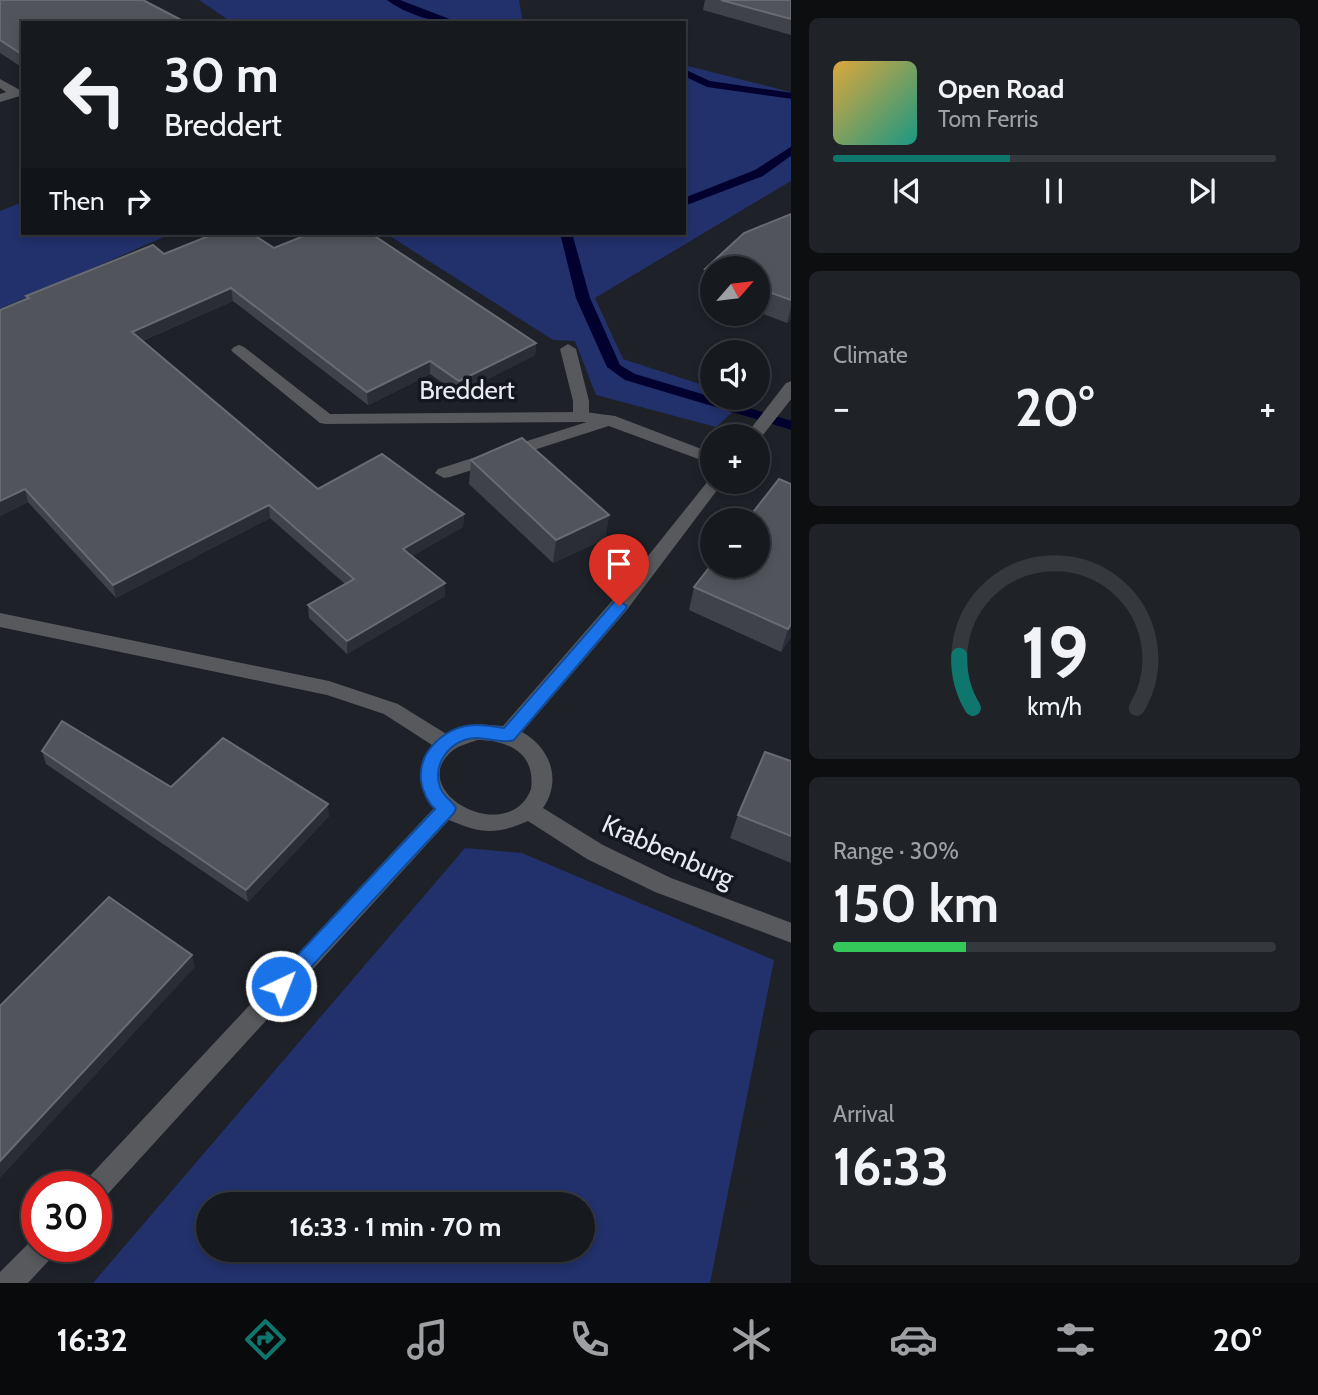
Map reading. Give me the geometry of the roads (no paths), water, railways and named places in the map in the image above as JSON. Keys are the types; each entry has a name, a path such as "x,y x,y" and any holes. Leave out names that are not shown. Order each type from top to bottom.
{"street":[{"path":"0,83 19,93"},
{"path":"0,98 19,93"},
{"path":"568,349 581,401 581,417"},
{"name":"Breddert","path":"239,350 326,419 581,417 609,421 700,455"},
{"path":"762,424 788,390"},
{"path":"444,473 609,421"},
{"path":"508,735 619,606 706,494"},
{"path":"0,620 329,688 391,709 445,743"},
{"path":"475,732 508,735 525,744 537,756 543,771 544,786 537,801 528,810 508,821 488,824 469,821 437,801 430,785 429,770 434,755 445,743 475,732"},
{"path":"112,1171 447,808"},
{"name":"Krabbenburg","path":"528,810 596,852 663,885 791,933"},
{"path":"9,1283 28,1262"}],"waterway":[{"path":"392,0 448,21"},
{"path":"686,73 707,84 791,96"},
{"path":"686,201 759,173 791,150"},
{"path":"567,235 583,298 614,367 630,377 791,426"}]}
